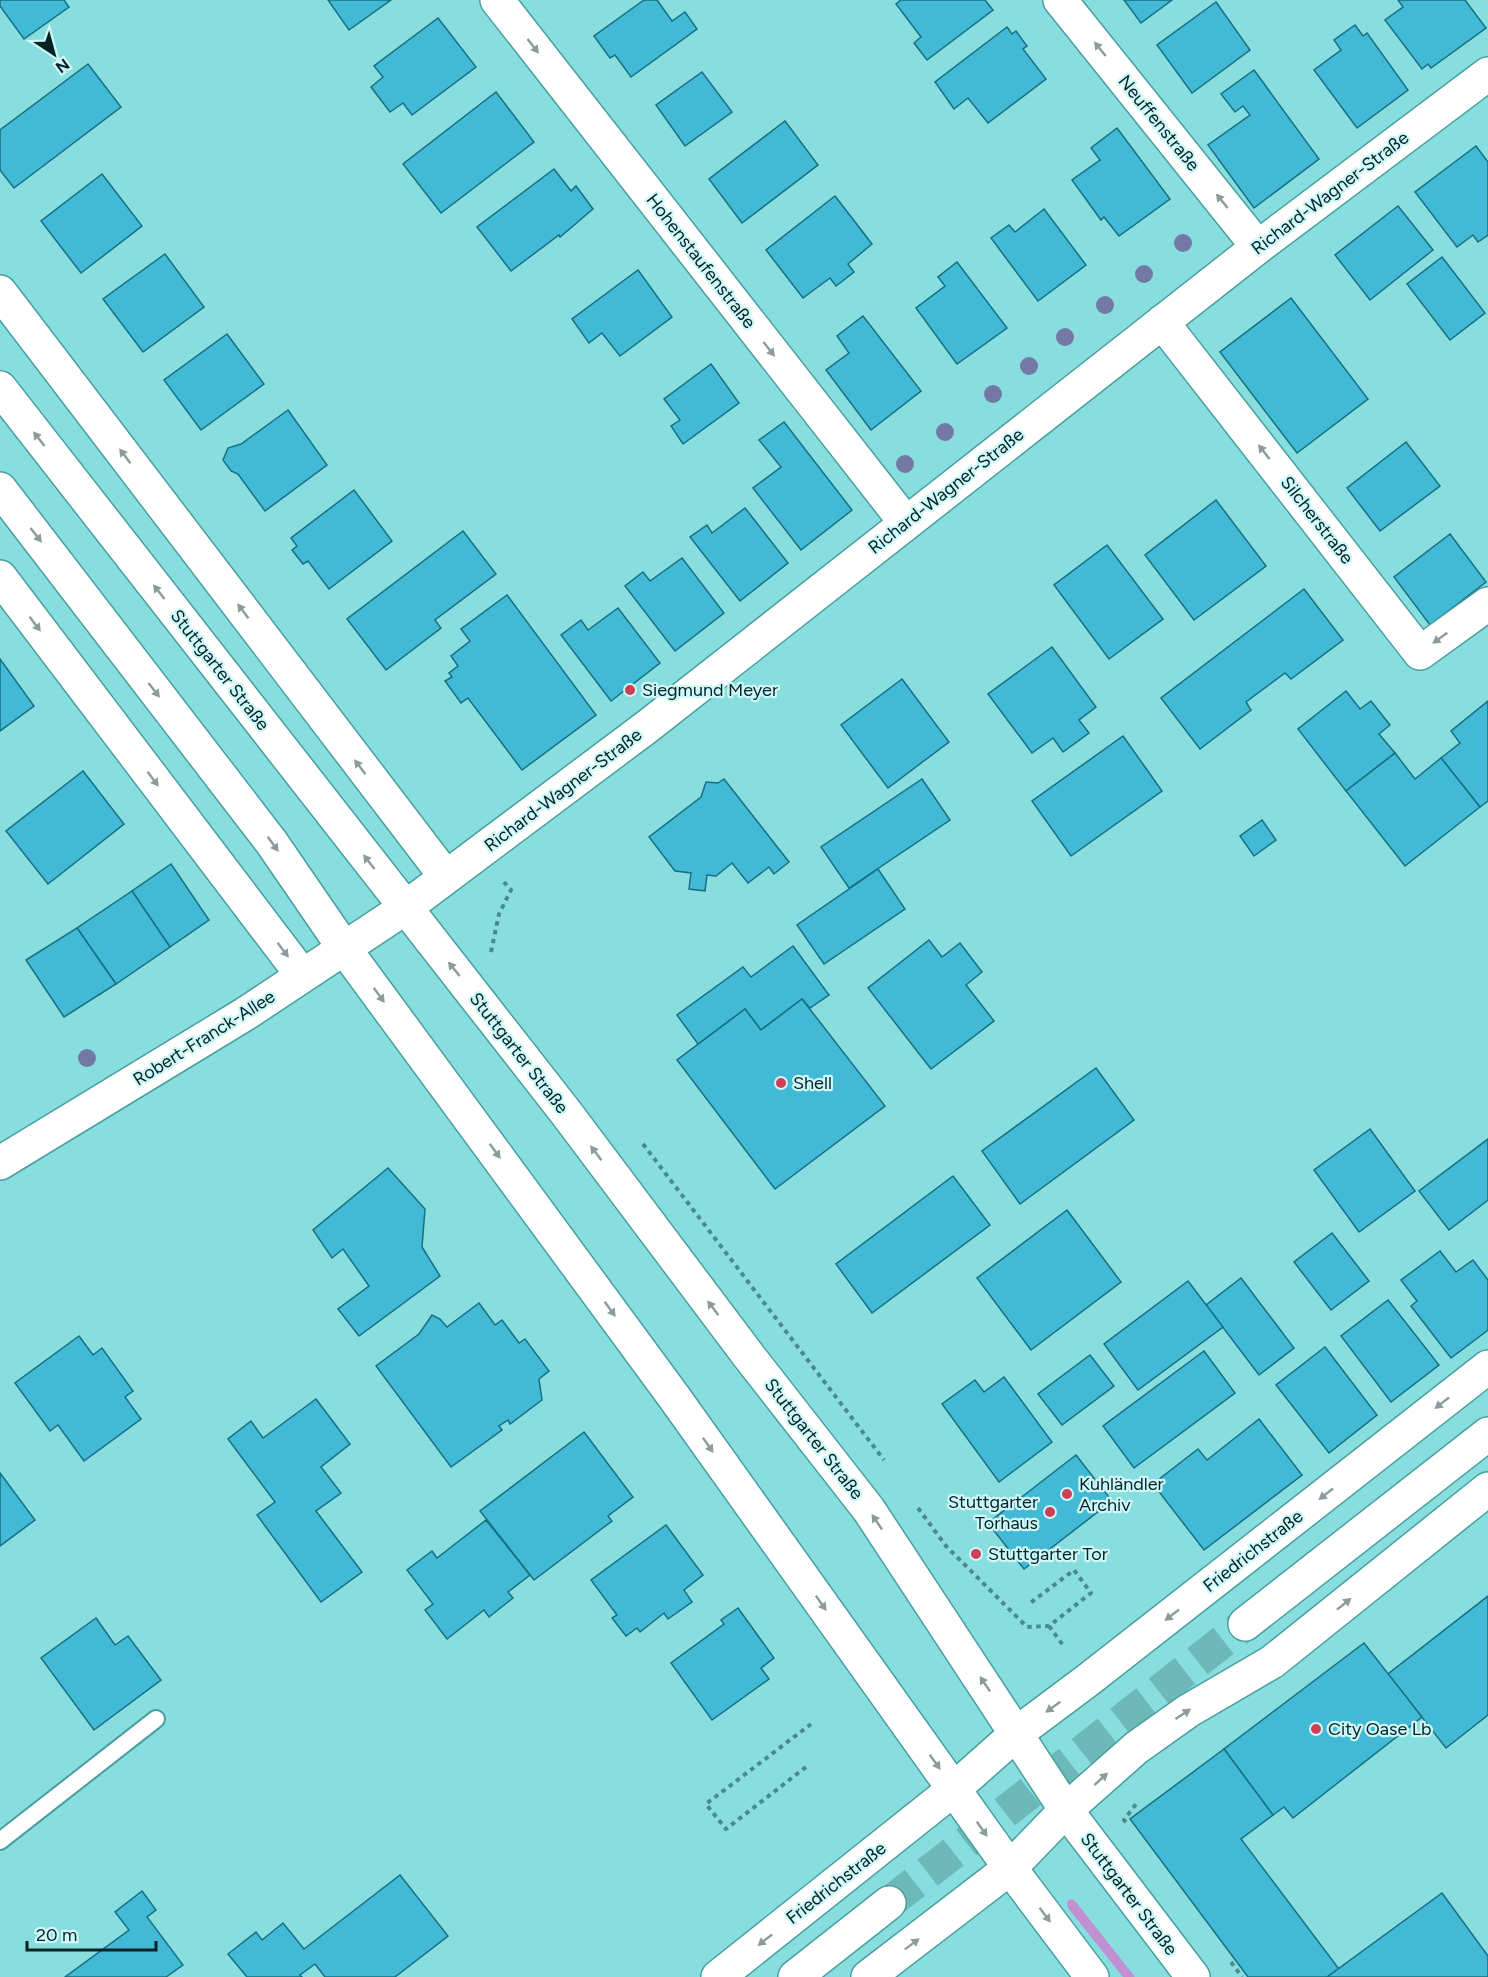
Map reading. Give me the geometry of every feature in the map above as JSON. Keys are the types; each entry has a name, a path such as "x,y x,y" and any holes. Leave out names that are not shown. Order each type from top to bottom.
{"main road":[{"name":"Hohenstaufenstraße","path":"497,0 906,523"},
{"name":"Neuffenstraße","path":"1060,0 1258,247"},
{"name":"Richard-Wagner-Straße","path":"405,908 648,726 1258,247 1488,74"},
{"path":"0,292 446,877"},
{"name":"Silcherstraße","path":"1162,322 1420,653 1488,604"},
{"name":"Stuttgarter Straße","path":"0,388 567,1114 748,1355 869,1510 1066,1810 1193,1977"},
{"path":"0,489 272,843 344,948 654,1369 1010,1868 1092,1977"},
{"path":"0,577 302,975"},
{"name":"Robert-Franck-Allee","path":"0,1163 245,1014 405,908"},
{"name":"Friedrichstraße","path":"1017,1733 1488,1367"},
{"path":"1245,1624 1488,1434"},
{"path":"871,1976 1010,1868 1066,1810 1136,1748 1188,1711 1272,1662 1488,1489"},
{"path":"954,1789 1017,1733"},
{"name":"Friedrichstraße","path":"718,1977 954,1789"},
{"path":"795,1977 889,1903"}],"lane":[{"path":"0,1841 156,1719"}],"path":[{"path":"481,852 511,890 500,914 491,952 498,961"},
{"path":"635,1135 887,1464"},
{"path":"913,1501 946,1546 1027,1627 1049,1626 1091,1593 1074,1570 1029,1604"},
{"path":"806,1767 726,1829 706,1804 811,1724"},
{"path":"1131,1829 1124,1820 1155,1778 1136,1748"},
{"path":"1228,1959 1242,1977"}],"shaded area":[{"path":"1072,1899 1135,1977 1123,1977 1068,1908 1067,1901"}],"building":[{"path":"0,0 64,0 69,7 24,39 0,6"},
{"path":"328,0 391,0 349,30"},
{"path":"644,0 657,0 672,21 685,12 697,29 631,77 615,55 610,58 594,36"},
{"path":"901,0 985,0 993,10 927,60 914,43 921,37 896,4"},
{"path":"1124,0 1172,0 1141,23"},
{"path":"1398,0 1465,0 1486,28 1431,68 1428,64 1422,69 1385,20 1403,7"},
{"path":"1216,2 1250,50 1192,93 1157,45"},
{"path":"438,18 476,67 412,115 403,103 390,112 371,87 383,77 374,66"},
{"path":"1355,25 1363,36 1367,33 1408,90 1357,128 1314,70 1341,50 1334,40"},
{"path":"1007,27 1012,34 1016,31 1027,46 1023,49 1046,79 988,123 968,98 954,109 935,82"},
{"path":"88,64 121,107 14,188 0,170 0,130"},
{"path":"1254,70 1319,159 1254,208 1208,145 1250,115 1243,106 1235,112 1221,94"},
{"path":"702,72 732,112 685,146 656,105"},
{"path":"496,92 534,142 441,213 403,164"},
{"path":"785,121 818,165 742,223 709,179"},
{"path":"1117,128 1170,199 1119,236 1104,217 1101,220 1072,180 1100,160 1091,148"},
{"path":"1476,146 1488,162 1488,235 1478,242 1473,235 1457,247 1415,192"},
{"path":"554,169 571,191 576,186 593,209 560,237 559,235 511,271 477,227"},
{"path":"102,174 142,226 81,273 41,221"},
{"path":"835,196 872,244 848,264 854,272 836,286 830,278 803,298 766,250"},
{"path":"1398,206 1433,250 1370,300 1335,255"},
{"path":"1044,209 1086,265 1038,301 991,238 1009,225 1015,232"},
{"path":"165,254 204,307 143,352 103,299"},
{"path":"1442,257 1485,313 1450,340 1407,284"},
{"path":"957,262 1007,328 957,364 916,308 945,286 938,277"},
{"path":"638,270 672,317 620,356 602,333 589,343 572,319"},
{"path":"1291,298 1368,399 1297,453 1220,352"},
{"path":"863,316 921,391 871,430 826,370 849,353 837,336"},
{"path":"227,334 264,384 201,430 164,380"},
{"path":"711,364 739,403 683,444 671,426 680,420 664,399"},
{"path":"288,410 327,465 265,511 238,474 231,471 223,460 228,448 241,444"},
{"path":"784,422 852,510 801,550 753,488 781,467 759,440"},
{"path":"1406,442 1440,486 1380,531 1347,488"},
{"path":"354,490 392,541 329,589 308,561 303,564 292,550 297,546 291,538"},
{"path":"1216,500 1266,566 1194,620 1145,555"},
{"path":"745,508 788,563 740,601 690,537 707,525 712,533"},
{"path":"463,531 496,574 435,620 441,628 386,670 347,619"},
{"path":"1450,534 1486,582 1430,625 1394,577"},
{"path":"1107,545 1163,619 1109,659 1054,585"},
{"path":"682,558 724,613 675,651 625,586 643,572 650,581"},
{"path":"1304,589 1343,640 1291,679 1285,673 1246,702 1251,710 1200,749 1161,698"},
{"path":"507,595 596,715 522,770 468,698 461,703 445,681 452,677 449,673 458,666 451,656 470,641 461,629"},
{"path":"618,608 660,663 611,701 561,635 581,620 588,630"},
{"path":"1052,647 1096,707 1079,720 1089,733 1063,752 1053,738 1032,753 988,694"},
{"path":"0,659 34,706 0,731"},
{"path":"902,679 949,742 888,788 841,725"},
{"path":"1346,691 1360,709 1371,701 1390,725 1379,734 1395,753 1346,791 1298,729"},
{"path":"1488,701 1488,801 1480,807 1441,758 1460,743 1451,731"},
{"path":"1123,736 1162,791 1071,856 1032,801"},
{"path":"1395,753 1415,779 1441,758 1480,807 1405,866 1346,791"},
{"path":"83,771 124,824 48,884 6,831"},
{"path":"724,779 789,862 774,874 769,867 748,883 732,863 716,876 707,875 705,891 689,889 691,873 675,871 649,837 701,797 706,782 718,783"},
{"path":"922,779 950,820 849,888 821,847"},
{"path":"1262,820 1276,840 1254,856 1240,836"},
{"path":"171,864 209,920 170,947 132,891"},
{"path":"878,869 905,909 824,964 797,925"},
{"path":"132,891 170,947 116,984 77,928"},
{"path":"77,928 116,984 64,1017 26,960"},
{"path":"929,940 942,957 960,943 982,972 966,985 994,1021 931,1069 868,988"},
{"path":"793,946 829,995 810,1008 802,999 761,1030 745,1009 698,1044 677,1015 743,967 751,977"},
{"name":"Shell","path":"802,999 885,1106 775,1189 677,1060 745,1009 761,1030"},
{"path":"1096,1068 1134,1120 1020,1204 982,1151"},
{"path":"1370,1129 1415,1191 1359,1232 1314,1170"},
{"path":"1488,1139 1488,1200 1449,1230 1419,1191"},
{"path":"388,1168 425,1209 422,1247 440,1276 359,1336 338,1309 369,1286 343,1249 332,1258 313,1230"},
{"path":"953,1176 990,1225 872,1313 836,1264"},
{"path":"1067,1210 1121,1282 1031,1350 977,1278"},
{"path":"1332,1233 1369,1281 1331,1310 1294,1262"},
{"path":"1440,1251 1456,1272 1473,1260 1488,1280 1488,1330 1451,1358 1411,1306 1417,1301 1401,1280"},
{"path":"1241,1278 1294,1348 1259,1375 1206,1305"},
{"path":"1188,1281 1223,1327 1138,1390 1104,1344"},
{"path":"1388,1300 1439,1365 1391,1402 1341,1336"},
{"path":"479,1303 495,1325 502,1320 519,1343 525,1339 549,1371 539,1379 542,1400 510,1424 508,1420 499,1426 502,1430 451,1467 376,1366 419,1334 432,1315 440,1319 447,1327"},
{"path":"79,1336 93,1355 102,1348 133,1391 125,1397 141,1419 84,1461 58,1425 50,1431 15,1383"},
{"path":"1325,1347 1377,1415 1329,1453 1276,1385"},
{"path":"1204,1351 1235,1393 1134,1468 1103,1426"},
{"path":"1090,1355 1114,1386 1062,1425 1038,1394"},
{"path":"1004,1377 1052,1442 999,1482 942,1404 975,1380 984,1392"},
{"path":"316,1399 350,1444 321,1467 341,1493 316,1511 362,1572 321,1602 257,1515 275,1502 228,1439 251,1421 263,1438"},
{"path":"1259,1419 1302,1475 1204,1550 1153,1484 1198,1449 1207,1460"},
{"path":"584,1432 633,1497 608,1516 612,1521 534,1580 480,1511"},
{"name":"Stuttgarter Torhaus","path":"1076,1455 1112,1501 1024,1569 988,1523"},
{"path":"0,1473 35,1520 0,1546"},
{"path":"486,1520 530,1575 508,1592 513,1598 489,1617 484,1610 447,1639 425,1610 433,1604 407,1570 432,1551 437,1558"},
{"path":"666,1525 703,1575 684,1590 692,1602 668,1619 664,1613 640,1632 637,1628 626,1636 612,1618 617,1615 591,1580"},
{"path":"1488,1596 1488,1715 1446,1748 1388,1674"},
{"path":"738,1608 774,1658 761,1668 769,1679 712,1720 671,1663 724,1624 721,1620"},
{"path":"96,1618 115,1645 128,1636 161,1680 94,1730 41,1658"},
{"path":"1364,1643 1422,1717 1293,1818 1284,1807 1273,1815 1224,1749"},
{"path":"1224,1749 1273,1815 1241,1839 1339,1969 1327,1977 1248,1977 1130,1819"},
{"path":"400,1875 448,1936 395,1977 325,1977 315,1964 300,1975 302,1977 247,1977 228,1954 256,1932 262,1940 283,1923 304,1949"},
{"path":"142,1891 156,1910 147,1917 183,1965 166,1977 65,1977 129,1930 115,1912"},
{"path":"1442,1893 1488,1956 1488,1977 1327,1977"}],"tunnel":[{"path":"889,1903 1245,1624"}],"place":[{"name":"Siegmund Meyer","path":"630,690"},
{"name":"Shell","path":"781,1083"},
{"name":"Kuhländler Archiv","path":"1067,1494"},
{"name":"Stuttgarter Torhaus","path":"1050,1512"},
{"name":"Stuttgarter Tor","path":"976,1554"},
{"name":"City Oase Lb","path":"1316,1729"}]}
